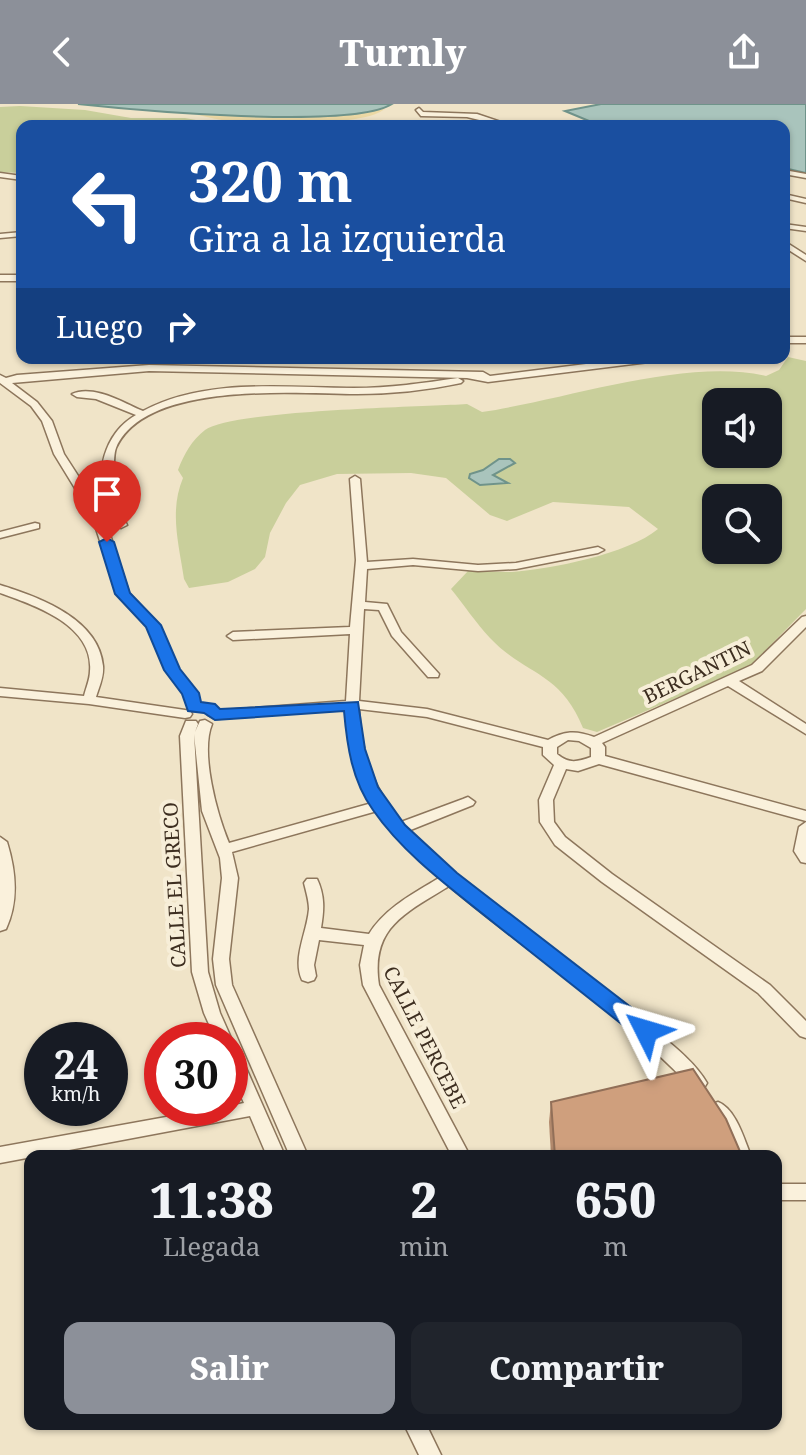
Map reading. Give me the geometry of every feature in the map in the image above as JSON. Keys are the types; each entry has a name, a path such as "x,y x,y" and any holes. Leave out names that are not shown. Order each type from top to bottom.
{"street":[{"path":"419,110 417,112 421,114 468,114 494,120 426,115 413,113 419,110"},
{"path":"426,115 468,114"},
{"path":"3,380 149,368 474,377 605,364"},
{"path":"121,525 106,489 105,466 115,441 141,414 205,395 234,391 388,390 474,377"},
{"path":"3,380 34,404 47,421 59,454 98,516 123,594 153,625 172,670 190,693 201,734 205,789 230,878 221,959 224,985 296,1150"},
{"path":"77,394 98,396 141,414"},
{"path":"355,479 362,566 352,705 356,749 379,806 398,829 450,878 664,1046 705,1091 731,1129 740,1150"},
{"path":"0,535 35,526"},
{"path":"362,566 413,562 478,568 516,566 598,550"},
{"path":"0,589 64,616 82,634 96,657 97,672 89,700"},
{"path":"359,605 383,607 396,633 433,674"},
{"name":"BERGANTIN","path":"594,742 731,682 770,657 806,620"},
{"path":"233,636 357,630"},
{"path":"731,682 806,730"},
{"path":"0,692 89,700 198,717 352,705 392,708 452,719 550,745 565,736 586,738 598,747 598,759"},
{"name":"CALLE EL GRECO","path":"198,717 187,736 200,972 216,1022"},
{"path":"550,745 550,755 561,764 586,766 598,759 806,816"},
{"path":"561,764 546,800 547,822 560,841 764,989 806,1031"},
{"path":"398,829 468,802"},
{"path":"224,849 379,806"},
{"path":"806,827 801,851 806,858"},
{"path":"0,842 9,890 7,909 0,925"},
{"path":"312,933 370,940 403,909 450,878"},
{"path":"308,976 306,965 317,907 312,883"},
{"name":"CALLE PERCEBE","path":"370,940 365,967 371,985 458,1150"},
{"path":"248,1091 274,1150"},
{"path":"27,1150 256,1108"},
{"path":"0,1155 24,1151"},
{"path":"782,1192 806,1192"},
{"path":"418,1430 430,1455"}],"green space":[{"path":"0,107 85,110 131,118 196,120 16,120 16,173 0,172"},
{"path":"790,357 806,361 806,609 752,664 597,732 583,728 574,709 553,684 490,638 451,589 468,571 512,572 567,564 628,546 658,529 629,507 553,502 507,521 490,515 446,478 411,473 337,474 300,485 286,503 270,533 265,557 255,569 228,582 189,588 184,579 176,528 177,503 183,478 178,470 196,438 205,430 222,423 371,408 467,404 482,412 625,382 700,372 766,376 779,370 783,364 790,364"}],"sand":[{"path":"385,109 348,120 224,120 198,115 318,117"}],"water":[{"path":"78,104 392,104 369,112 290,117"},
{"path":"601,104 806,104 806,173 790,169 790,120 587,120 565,111"},
{"path":"499,459 510,459 515,463 493,475 508,483 480,485 469,478 470,474 483,470"}],"building":[{"path":"693,1069 726,1119 739,1150 555,1150 551,1102"}],"route":[{"path":"107,542 123,594 153,625 172,670 190,693 194,707 209,707 215,715 352,705 356,749 369,787 379,806 398,829 450,878 646,1031"}]}
